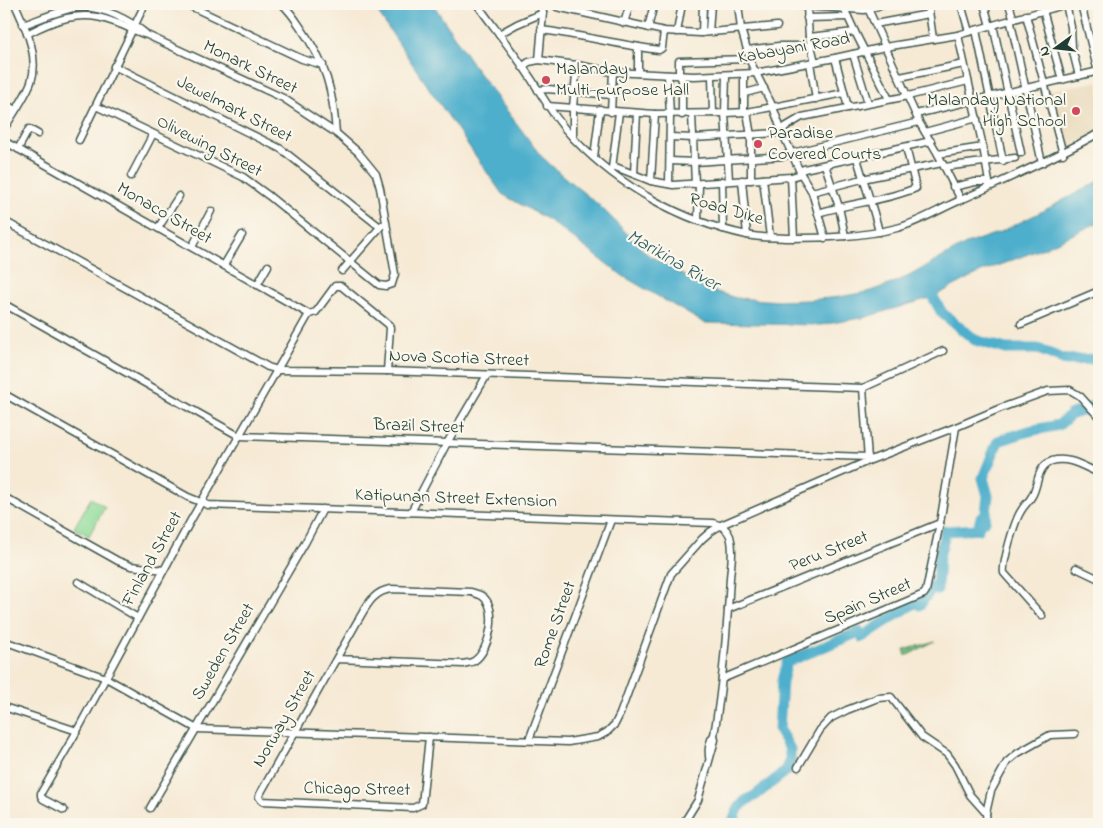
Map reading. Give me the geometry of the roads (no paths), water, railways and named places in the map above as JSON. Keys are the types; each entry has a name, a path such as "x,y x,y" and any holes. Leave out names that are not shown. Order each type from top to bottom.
{"street":[{"path":"4,129 28,89 33,75 33,57 27,34 15,4"},
{"path":"80,140 145,4"},
{"path":"186,4 302,59 323,65"},
{"path":"282,4 288,9 314,46 323,65 331,94 336,134"},
{"name":"Road Dike","path":"477,4 548,106 573,138 594,158 638,191 672,210 723,229 747,235 825,238 879,232 899,227 921,219 989,185 1063,154 1099,133"},
{"path":"539,4 543,12 539,60"},
{"path":"624,23 630,4"},
{"path":"648,28 654,4"},
{"path":"677,32 682,4"},
{"path":"702,33 703,4"},
{"path":"710,32 711,4"},
{"path":"738,4 741,29 749,59 773,107 800,173 812,192 825,238"},
{"path":"776,4 808,7 843,7 864,10 867,6 883,4"},
{"path":"928,4 933,39"},
{"path":"961,4 969,32"},
{"path":"984,4 1008,93 1021,153"},
{"path":"1009,4 1011,23 1042,163"},
{"path":"1067,4 1072,27 1072,48 1079,76"},
{"name":"Kabayani Road","path":"522,67 529,62 539,60 577,64 613,72 712,76 755,73 885,47 958,35 1051,6 1067,4"},
{"path":"916,114 1099,72 1081,4"},
{"path":"1097,4 1099,10"},
{"path":"81,6 81,15"},
{"name":"Monark Street","path":"23,25 81,6 106,15 284,98 336,134 358,152 376,174 380,188 383,225"},
{"path":"499,34 558,6 664,31 702,33 778,26"},
{"path":"867,6 919,122 938,154 961,200"},
{"path":"808,7 807,18 816,99"},
{"path":"843,7 889,99"},
{"path":"1043,10 1062,80"},
{"path":"876,24 929,14"},
{"name":"Monark Street","path":"27,34 42,26 68,17 106,15"},
{"path":"1026,15 1063,154"},
{"path":"807,18 848,17"},
{"path":"541,30 578,34 618,45 661,50 664,31"},
{"path":"976,30 1002,160"},
{"path":"809,37 855,32"},
{"path":"954,187 975,182 989,185 983,146 958,35"},
{"path":"747,50 779,46 811,46"},
{"path":"638,47 638,73"},
{"path":"853,54 868,103"},
{"path":"835,58 848,107"},
{"path":"682,115 682,80 678,62 681,60 749,59"},
{"path":"573,138 573,107 577,64"},
{"path":"900,77 964,64"},
{"name":"Jewelmark Street","path":"114,66 281,148 383,225"},
{"path":"611,112 613,72"},
{"path":"744,74 746,112 751,136 751,180"},
{"path":"668,75 670,114 669,184"},
{"path":"723,229 728,160 725,113 726,75"},
{"path":"712,76 713,113"},
{"path":"670,137 751,136 782,132 802,117 908,96 968,81"},
{"path":"745,93 764,88"},
{"path":"538,90 548,89 612,95"},
{"path":"548,106 600,109 611,112 682,115 746,112 844,93"},
{"path":"4,103 15,110"},
{"name":"Olivewing Street","path":"96,106 243,177 379,285 386,286 392,284 395,274 383,225"},
{"path":"594,158 600,109"},
{"path":"619,112 611,169 669,184 697,184 791,177 804,169 931,142"},
{"path":"634,174 636,113"},
{"path":"652,181 654,114"},
{"path":"692,114 698,220"},
{"path":"924,132 977,118"},
{"path":"670,161 695,162 784,156 919,122"},
{"path":"18,149 30,129 38,134"},
{"path":"132,176 152,134"},
{"name":"Monaco Street","path":"4,141 309,314"},
{"path":"938,154 983,146"},
{"path":"818,212 871,201 916,188 906,147"},
{"path":"857,158 879,232"},
{"path":"812,192 911,168 1015,158"},
{"path":"825,165 839,207 845,236"},
{"path":"791,177 794,238"},
{"path":"763,179 770,237"},
{"path":"742,180 747,235"},
{"path":"158,228 179,196"},
{"path":"192,247 211,211"},
{"name":"Nova Scotia Street","path":"4,222 268,368 278,370 386,371 863,388 943,351"},
{"path":"342,271 383,225"},
{"path":"224,265 242,235"},
{"path":"257,284 268,266"},
{"name":"Finland Street","path":"64,810 41,796 164,570 309,314 316,312 335,286 340,286 389,325 386,371"},
{"path":"1021,324 1099,291"},
{"name":"Brazil Street","path":"4,304 239,436 868,459"},
{"path":"411,512 447,443 488,375"},
{"path":"863,388 868,459"},
{"path":"4,640 106,678 197,729 568,742 593,738 608,732 620,714 671,574 702,539 720,525 868,459 956,428 1001,408 1048,391 1070,390 1080,396 1097,414"},
{"name":"Katipunan Street Extension","path":"4,394 201,504 709,523 720,525"},
{"name":"Spain Street","path":"722,679 921,596 926,591 956,428"},
{"path":"1042,616 1004,573 1004,563 1018,516 1034,494 1039,473 1045,465 1052,461 1066,460 1099,474"},
{"path":"4,499 118,562 131,566 164,570"},
{"name":"Sweden Street","path":"150,808 323,509"},
{"name":"Rome Street","path":"529,740 611,520"},
{"name":"Peru Street","path":"728,608 940,523"},
{"path":"683,824 698,800 715,740 728,608 731,540 728,530 720,525"},
{"path":"1076,568 1099,579"},
{"path":"78,582 138,618"},
{"name":"Norway Street","path":"260,794 356,622 373,597 384,590 391,589 471,592 483,596 489,606 492,616 490,628 484,648 474,661 463,664 337,659"},
{"path":"798,768 813,741 831,718 878,698 891,696 922,736 947,754 955,765 970,796 986,812"},
{"path":"4,707 77,731"},
{"path":"987,824 986,812 992,791 1007,762 1045,737 1058,734 1075,734"},
{"name":"Chicago Street","path":"260,794 259,798 264,802 412,808 418,806 422,804 429,737"}],"water":[{"path":"372,4 433,4 478,72 541,156 600,206 647,254 707,289 736,298 779,301 809,300 867,292 886,286 909,276 966,244 1000,232 1099,181 1099,222 1044,248 981,272 933,297 866,317 821,325 704,323 623,276 550,221 502,194"}],"waterway":[{"path":"928,283 942,313 975,340 1006,349 1038,349 1065,360 1099,359"},
{"path":"732,824 738,809 745,801 756,795 786,771 790,761 790,749 779,730 782,681 787,662 859,632 862,637 916,602 920,605 933,586 937,590 939,556 946,531 978,529 981,518 985,521 988,496 983,478 998,441 1029,431 1059,425 1070,415 1099,404"}],"place":[{"name":"Malanday Multi-purpose Hall","path":"546,80"},
{"name":"Malanday National High School","path":"1076,111"},
{"name":"Paradise Covered Courts","path":"758,144"}],"water label":[{"name":"Marikina River","path":"673,261"}]}
